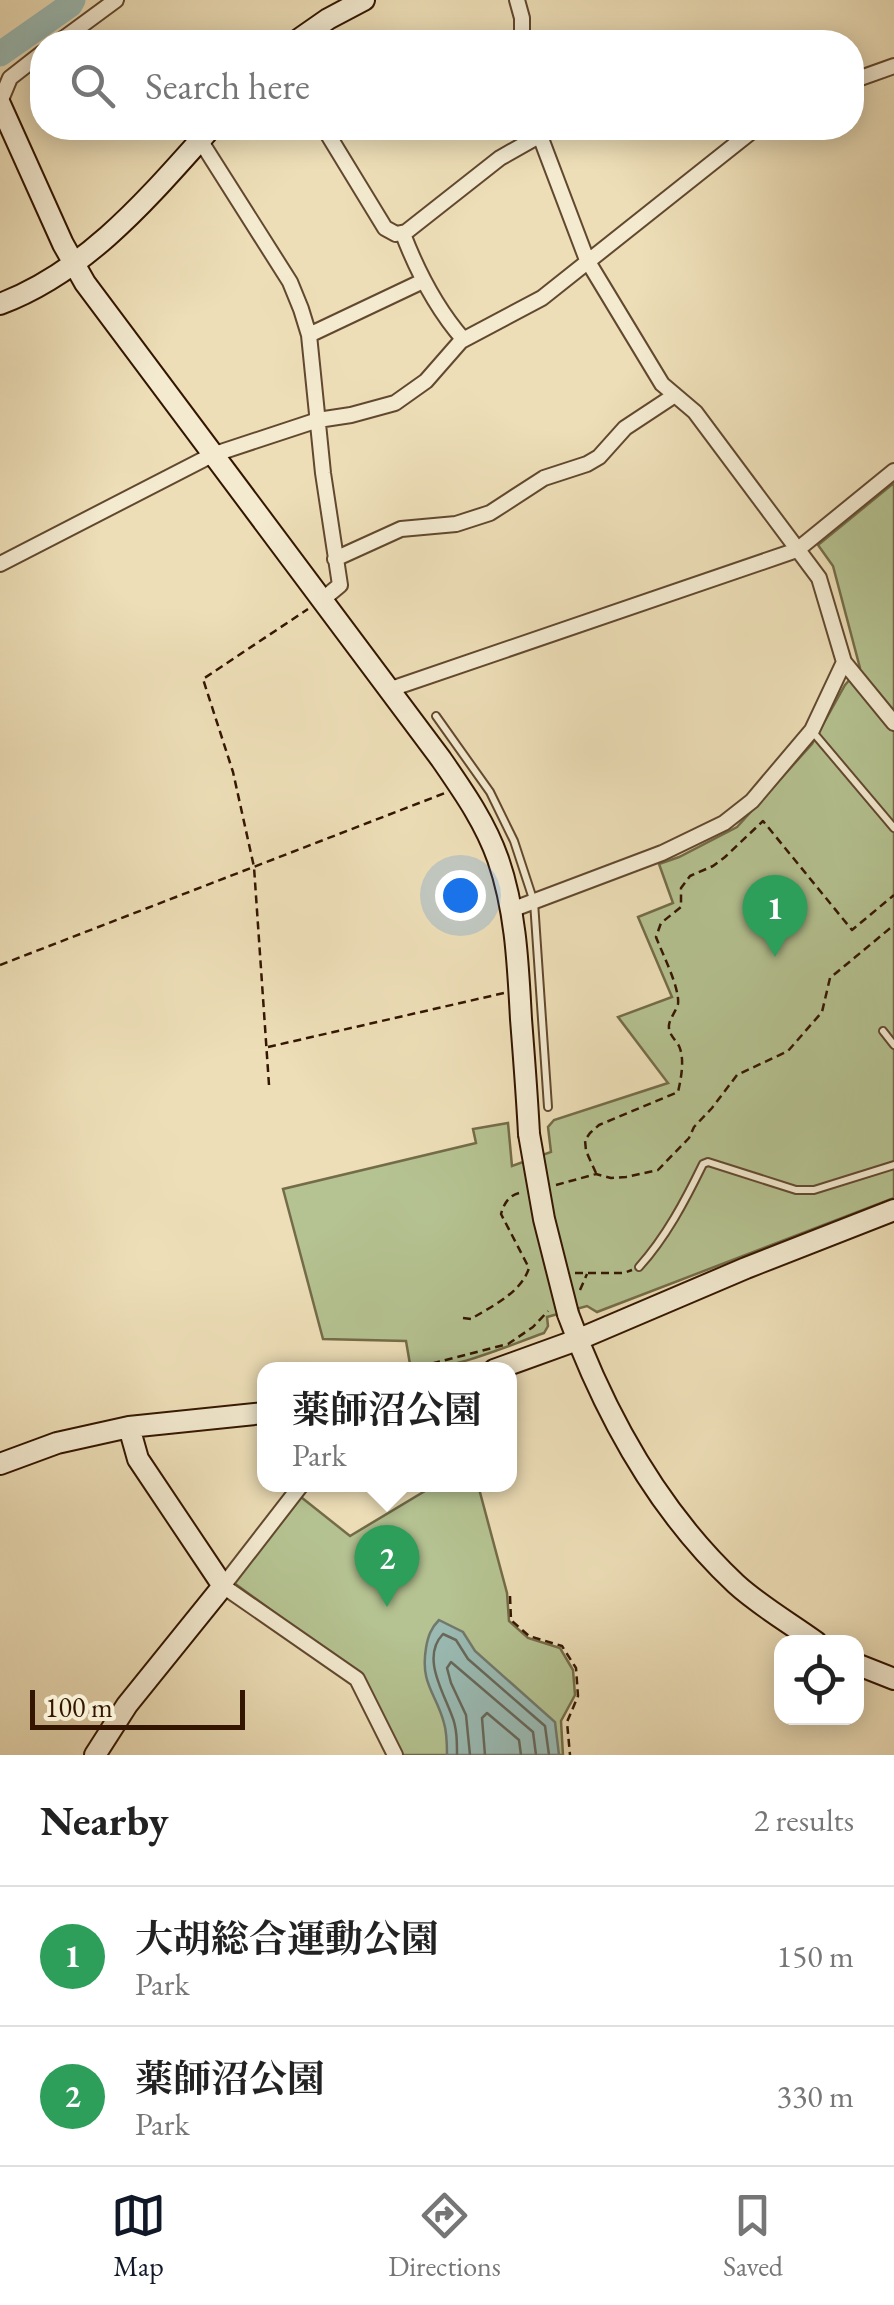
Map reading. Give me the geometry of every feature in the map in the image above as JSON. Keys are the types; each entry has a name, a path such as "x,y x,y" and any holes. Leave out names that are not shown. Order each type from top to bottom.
{"street":[{"path":"75,30 116,0"},
{"path":"312,30 364,0"},
{"path":"516,0 522,30"},
{"path":"30,62 10,78 0,103 63,244 85,283 388,690 474,794 498,859 511,910 529,1134 544,1220 564,1306 623,1438 674,1517 738,1585 806,1635"},
{"path":"864,77 894,66"},
{"path":"0,304 74,264 115,230 199,140"},
{"path":"208,140 290,282 309,335 340,586 322,600"},
{"path":"331,140 385,228 396,234 402,234 526,140"},
{"path":"541,140 587,260 662,384 695,412 819,578 844,662 894,723"},
{"path":"0,564 212,455 318,420 395,403 426,381 464,340 542,298 741,140"},
{"path":"402,234 438,307 464,340"},
{"path":"309,335 423,281"},
{"path":"336,559 401,529 456,524 490,513 544,478 599,457 625,428 675,395"},
{"path":"388,690 797,550 894,471"},
{"path":"511,910 662,853 724,823 752,800 812,730 844,662"},
{"path":"516,1362 894,1210"},
{"path":"0,1464 57,1443 128,1427 257,1414"},
{"path":"128,1427 138,1459 223,1586 270,1608 357,1679 396,1755"},
{"path":"95,1755 128,1705 296,1492"},
{"path":"864,1667 894,1680"}],"lane":[{"path":"436,716 474,794 514,841 534,902 548,1106"},
{"path":"812,730 894,828"},
{"path":"883,1031 894,1045"},
{"path":"640,1267 681,1210 703,1164 714,1163 796,1190 814,1190 894,1165"}],"path":[{"path":"270,1085 254,867 233,772 203,679 322,600"},
{"path":"0,965 254,867 474,794"},
{"path":"596,1174 586,1151 585,1140 590,1132 678,1092 682,1056 669,1024 678,997 656,937 661,923 681,907 681,888 690,876 712,866 762,821 852,930 894,895"},
{"path":"552,1186 596,1174 612,1178 658,1170 682,1147 737,1075 788,1051 822,1012 830,978 894,925"},
{"path":"266,1047 520,990"},
{"path":"463,1318 471,1319 517,1289 526,1278 529,1268 501,1214 513,1194 533,1190"},
{"path":"568,1272 624,1273 640,1267"},
{"path":"438,1362 508,1344 543,1315 564,1306 582,1288 587,1274"},
{"path":"510,1596 512,1620 529,1636 562,1646 576,1668 578,1696 567,1722 570,1755"}],"green space":[{"path":"894,483 894,1198 597,1312 587,1306 547,1317 544,1333 462,1362 410,1362 406,1341 323,1339 283,1189 476,1143 473,1129 508,1123 512,1166 551,1152 548,1127 554,1120 668,1083 618,1017 672,997 638,917 673,903 659,864 737,827 812,744 845,685 860,668 833,566 818,545"},
{"path":"423,1492 480,1492 507,1593 509,1621 528,1638 560,1648 573,1670 575,1695 561,1721 563,1755 396,1755 359,1674 234,1583 301,1497 350,1536"}],"water":[{"path":"439,1620 463,1632 475,1651 555,1722 559,1755 447,1755 444,1723 425,1671 428,1640"}],"waterway":[{"path":"34,30 73,0"},
{"path":"0,54 30,33"}],"place":[{"name":"大胡総合運動公園","path":"775,957"},
{"name":"薬師沼公園","path":"387,1607"}]}
